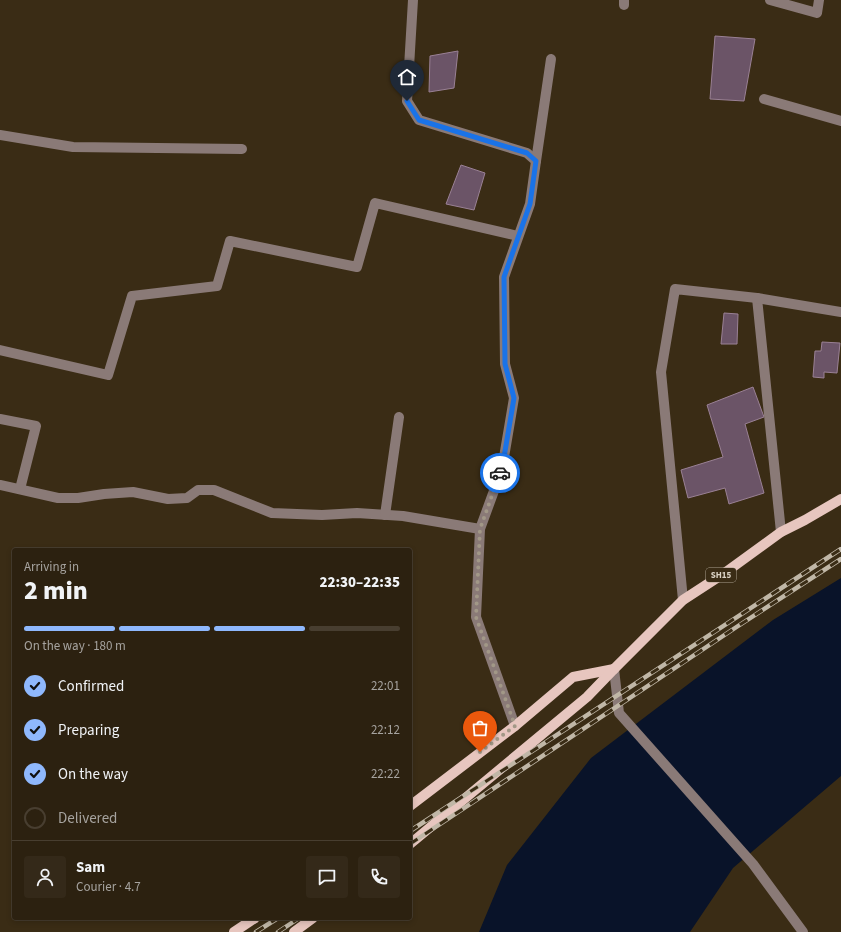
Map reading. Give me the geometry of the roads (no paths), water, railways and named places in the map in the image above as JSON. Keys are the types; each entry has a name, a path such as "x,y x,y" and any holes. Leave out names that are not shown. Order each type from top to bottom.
{"main road":[{"name":"SH15","path":"614,669 683,600 726,572 781,532 841,499"},
{"path":"412,804 515,726 573,677 614,669"},
{"path":"412,842 587,697 614,669"},
{"path":"234,932 252,920"},
{"path":"294,932 310,920"}],"street":[{"path":"413,0 407,101 419,120 527,153 536,161"},
{"path":"770,0 817,13 818,0"},
{"path":"515,726 476,617 480,529 502,469 514,398 505,364 504,277 530,204 552,59"},
{"path":"764,99 841,120"},
{"path":"0,135 73,147 242,149"},
{"path":"0,350 108,375 132,296 217,286 230,242 357,267 375,203 518,236"},
{"path":"683,600 661,372 675,289 757,298 841,312"},
{"path":"757,298 781,532"},
{"path":"385,515 399,417"},
{"path":"0,419 36,426 20,489"},
{"path":"0,485 58,498 78,498 133,492 168,499 187,498 198,490 214,490 272,514 322,515 357,513 403,516 480,529"},
{"path":"614,669 619,713 753,864 803,932"}],"water":[{"path":"841,578 841,776 733,868 690,932 479,932 507,865 591,758 773,620"}],"railway":[{"path":"412,830 841,549"},
{"path":"412,843 841,559"},
{"path":"256,932 275,920"},
{"path":"278,932 296,920"}]}
